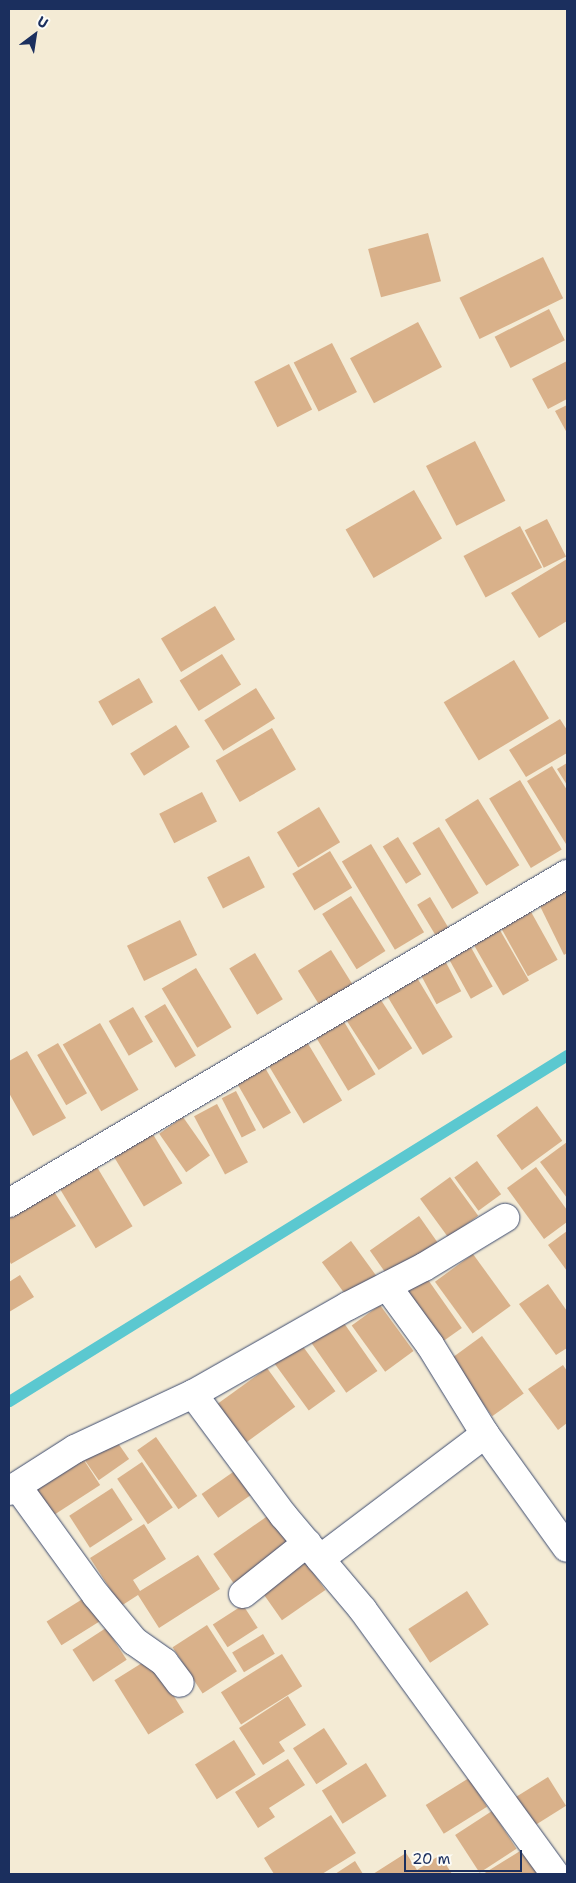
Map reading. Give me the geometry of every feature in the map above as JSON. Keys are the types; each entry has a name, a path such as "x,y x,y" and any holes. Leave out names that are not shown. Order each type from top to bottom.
{"street":[{"path":"9,1203 567,874"},
{"path":"180,1683 164,1662 134,1641 13,1488 75,1449 193,1394 386,1286 424,1267 505,1218"},
{"path":"386,1286 430,1345 485,1434 567,1548"},
{"path":"193,1394 283,1515 363,1610 555,1874"},
{"path":"243,1594 314,1551 485,1434"}],"building":[{"path":"428,233 441,281 381,297 368,249"},
{"path":"543,257 563,298 480,339 459,298"},
{"path":"549,309 565,340 511,368 495,337"},
{"path":"418,322 442,367 374,403 350,358"},
{"path":"332,343 357,392 319,412 294,363"},
{"path":"567,361 567,399 548,409 532,379"},
{"path":"289,364 312,409 277,427 254,382"},
{"path":"567,405 567,433 555,411"},
{"path":"475,441 505,501 456,526 426,466"},
{"path":"414,490 442,538 374,578 346,530"},
{"path":"547,519 566,556 544,568 525,530"},
{"path":"520,526 542,567 486,598 463,556"},
{"path":"567,559 567,621 539,638 511,593"},
{"path":"215,606 235,639 181,672 161,638"},
{"path":"222,654 241,685 199,711 180,680"},
{"path":"514,660 549,718 479,761 444,702"},
{"path":"139,678 153,702 112,726 98,702"},
{"path":"256,688 275,719 223,751 204,720"},
{"path":"560,719 567,730 567,753 526,777 509,750"},
{"path":"176,725 190,747 144,776 130,754"},
{"path":"272,728 296,770 240,802 216,760"},
{"path":"567,763 567,785 557,769"},
{"path":"552,766 567,790 566,844 527,781"},
{"path":"520,780 562,849 531,868 489,799"},
{"path":"202,792 217,821 174,843 159,814"},
{"path":"478,799 519,865 486,886 445,820"},
{"path":"319,807 340,842 298,867 277,832"},
{"path":"439,827 479,893 452,909 412,843"},
{"path":"398,837 421,874 406,884 383,847"},
{"path":"371,844 424,932 395,950 342,862"},
{"path":"330,851 352,888 314,911 292,874"},
{"path":"249,856 265,887 223,909 207,877"},
{"path":"567,887 567,953 564,955 538,902"},
{"path":"351,896 385,951 357,969 322,914"},
{"path":"430,897 451,932 438,940 417,905"},
{"path":"530,910 558,960 528,976 500,926"},
{"path":"180,920 197,955 144,981 127,946"},
{"path":"497,925 529,980 503,995 471,940"},
{"path":"468,942 493,987 471,999 446,954"},
{"path":"331,950 355,989 322,1010 298,971"},
{"path":"255,953 283,999 257,1015 229,968"},
{"path":"442,955 461,991 437,1004 417,968"},
{"path":"196,968 232,1027 197,1048 162,989"},
{"path":"413,971 453,1037 423,1055 383,989"},
{"path":"379,997 412,1048 379,1070 345,1019"},
{"path":"165,1004 196,1055 175,1068 144,1016"},
{"path":"133,1007 153,1042 129,1056 109,1021"},
{"path":"340,1015 376,1074 348,1091 313,1031"},
{"path":"100,1023 138,1090 101,1111 63,1044"},
{"path":"304,1037 342,1100 304,1124 265,1060"},
{"path":"58,1043 87,1093 66,1105 37,1055"},
{"path":"27,1051 66,1118 33,1136 9,1093 9,1061"},
{"path":"264,1066 291,1113 263,1129 236,1082"},
{"path":"236,1091 256,1130 242,1137 222,1098"},
{"path":"217,1104 248,1162 225,1174 194,1116"},
{"path":"537,1106 562,1141 522,1170 497,1135"},
{"path":"183,1117 210,1156 186,1172 159,1134"},
{"path":"151,1131 182,1183 144,1206 112,1154"},
{"path":"567,1142 567,1198 540,1162"},
{"path":"477,1161 501,1194 478,1211 454,1177"},
{"path":"97,1167 133,1226 96,1248 60,1189"},
{"path":"536,1167 567,1210 567,1222 544,1239 507,1188"},
{"path":"450,1177 478,1216 448,1238 420,1199"},
{"path":"53,1190 76,1226 11,1264 9,1260 9,1216"},
{"path":"419,1216 440,1246 391,1281 370,1250"},
{"path":"567,1231 567,1271 548,1245"},
{"path":"351,1241 378,1278 349,1299 322,1262"},
{"path":"473,1254 511,1306 473,1333 435,1282"},
{"path":"424,1274 462,1328 438,1345 400,1291"},
{"path":"20,1275 34,1297 9,1312 9,1282"},
{"path":"548,1284 567,1311 567,1348 556,1355 519,1304"},
{"path":"380,1305 414,1351 385,1372 352,1326"},
{"path":"339,1316 377,1371 346,1393 308,1338"},
{"path":"482,1336 524,1393 492,1416 450,1359"},
{"path":"299,1341 335,1391 309,1411 272,1360"},
{"path":"563,1365 567,1371 567,1423 558,1430 528,1389"},
{"path":"267,1368 295,1407 246,1443 218,1404"},
{"path":"113,1436 129,1459 99,1480 83,1457"},
{"path":"156,1437 197,1496 178,1509 137,1450"},
{"path":"80,1454 100,1485 52,1517 31,1486"},
{"path":"142,1462 173,1508 148,1524 117,1479"},
{"path":"236,1470 253,1494 218,1518 202,1494"},
{"path":"112,1488 133,1520 90,1548 69,1516"},
{"path":"269,1515 291,1546 235,1585 213,1554"},
{"path":"144,1524 166,1559 133,1580 140,1591 198,1555 220,1589 159,1628 138,1595 121,1606 90,1558"},
{"path":"303,1558 325,1590 282,1620 260,1588"},
{"path":"467,1591 489,1625 430,1663 408,1629"},
{"path":"89,1595 104,1619 61,1645 47,1621"},
{"path":"243,1605 258,1628 228,1647 213,1625"},
{"path":"207,1625 237,1671 203,1693 173,1647"},
{"path":"106,1628 127,1660 93,1682 72,1650"},
{"path":"263,1634 275,1654 244,1672 232,1653"},
{"path":"282,1654 302,1686 241,1724 221,1692"},
{"path":"150,1658 184,1712 148,1735 114,1680"},
{"path":"288,1696 306,1725 279,1742 285,1751 263,1765 239,1728"},
{"path":"324,1728 347,1764 316,1784 293,1748"},
{"path":"234,1740 256,1775 217,1799 195,1764"},
{"path":"288,1759 305,1785 269,1808 275,1817 258,1828 235,1792"},
{"path":"366,1763 387,1796 343,1824 322,1791"},
{"path":"548,1777 566,1806 528,1830 510,1801"},
{"path":"469,1778 487,1807 444,1834 426,1805"},
{"path":"492,1811 517,1849 480,1873 455,1835"},
{"path":"331,1815 356,1853 322,1874 274,1874 264,1858"},
{"path":"525,1848 542,1874 483,1874"},
{"path":"406,1853 417,1870 440,1855 452,1874 373,1874"},
{"path":"355,1861 363,1874 335,1874"}],"waterway":[{"path":"9,1401 567,1055"}]}
